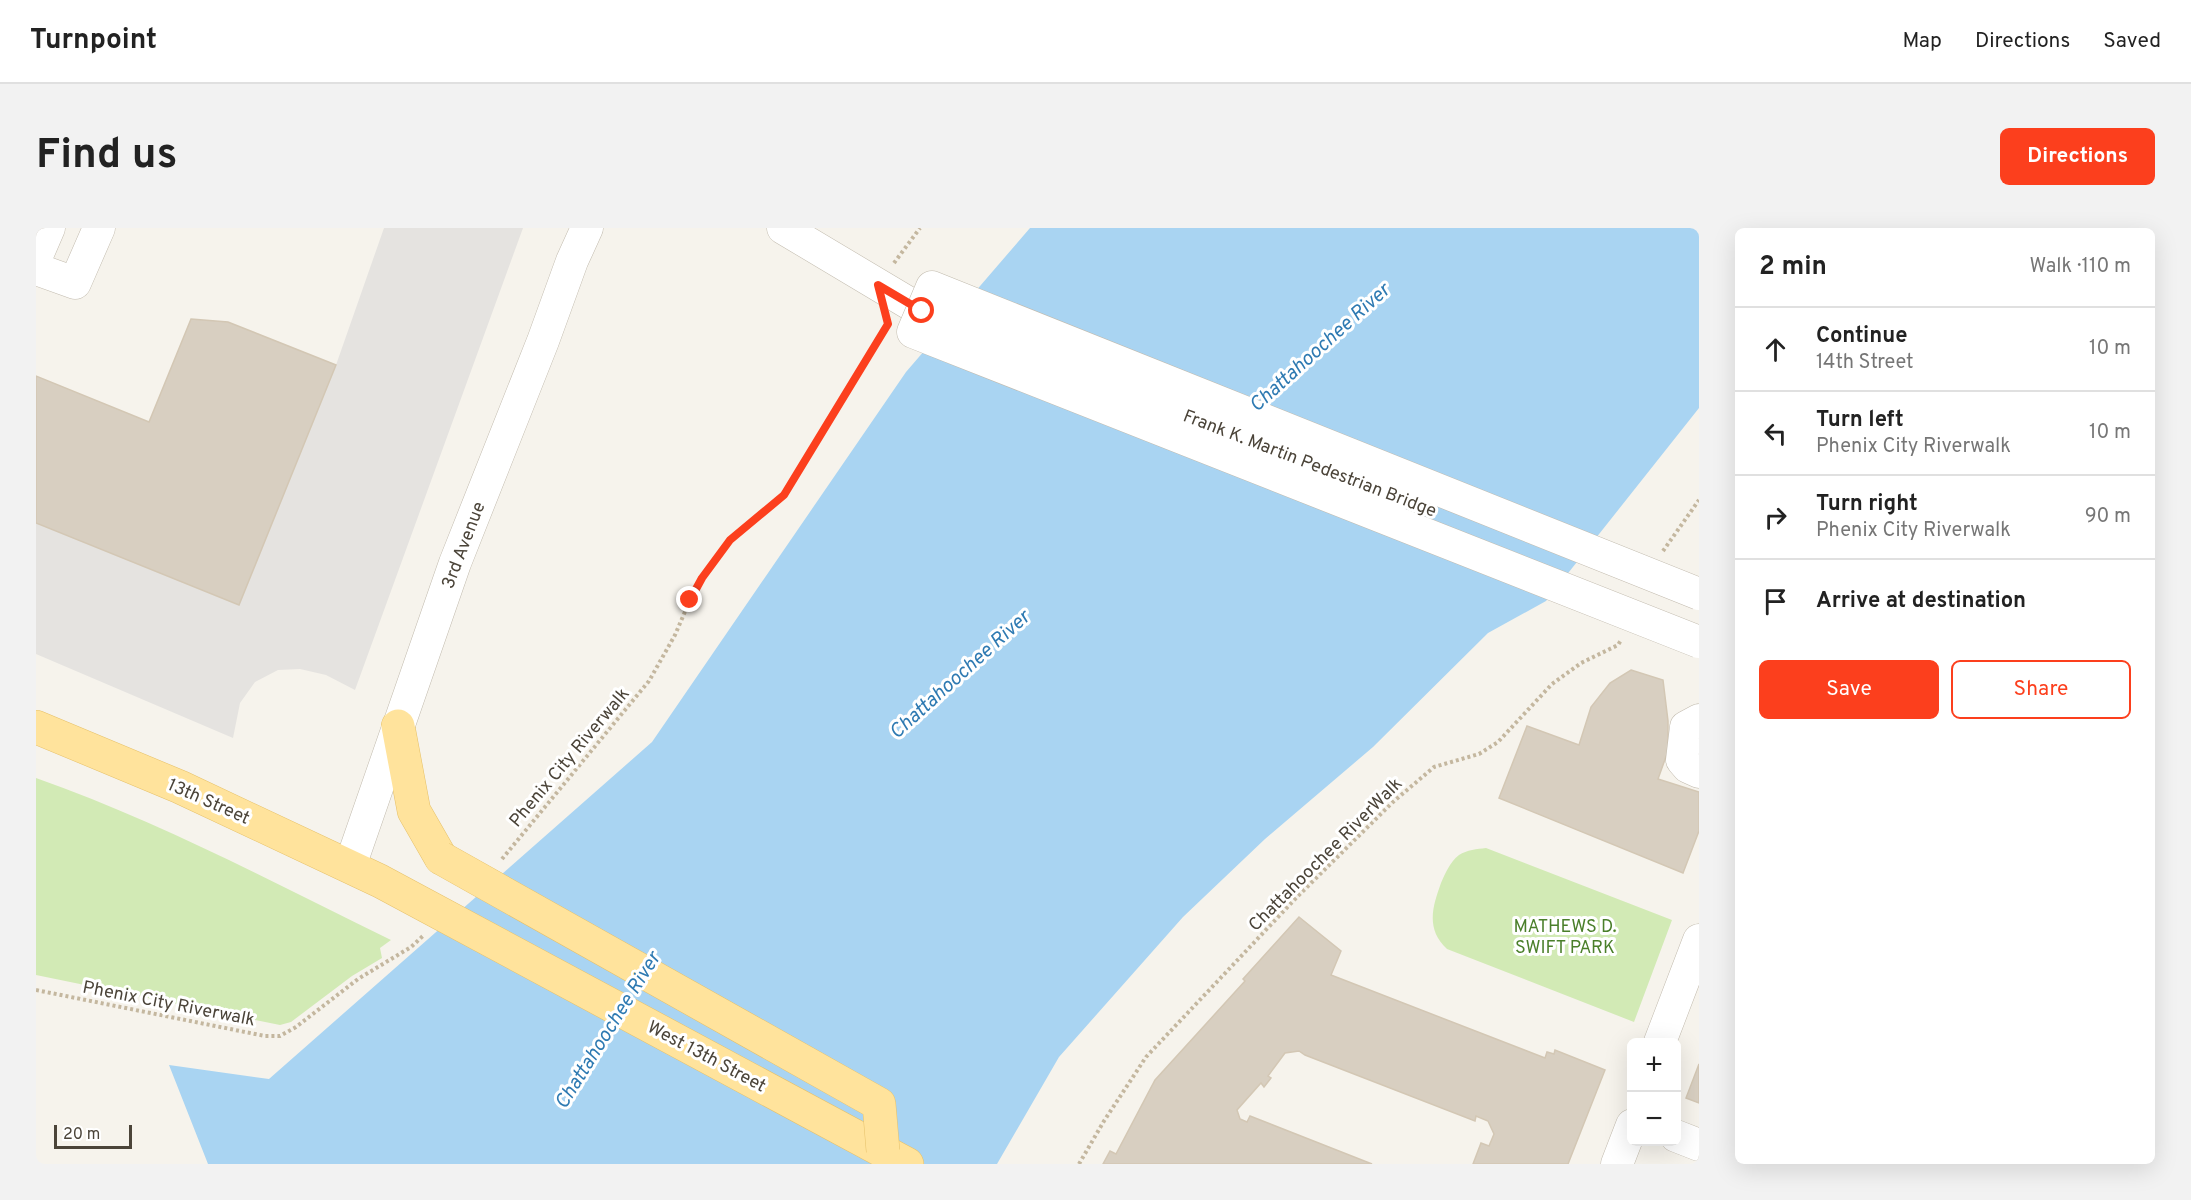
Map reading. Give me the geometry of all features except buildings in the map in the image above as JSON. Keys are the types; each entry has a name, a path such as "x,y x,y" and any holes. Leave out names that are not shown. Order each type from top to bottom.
{"main road":[{"path":"398,726 414,811 441,858 879,1104 895,1158"},
{"name":"13th Street","path":"36,727 180,787 380,880"},
{"name":"West 13th Street","path":"380,880 895,1158"}],"street":[{"path":"36,258 49,228"},
{"path":"36,269 75,283 99,228"},
{"name":"3rd Avenue","path":"350,866 455,563 586,228"},
{"name":"Frank K. Martin Pedestrian Bridge","path":"783,228 922,311 1699,614"},
{"path":"1699,594 932,287 913,332 1699,642"},
{"path":"1699,720 1686,727 1682,760 1688,767 1699,772"},
{"path":"1662,1038 1699,940"},
{"path":"1617,1164 1627,1138"},
{"path":"1681,1138 1699,1145"}],"path":[{"path":"878,285 920,228"},
{"name":"Phenix City Riverwalk","path":"501,860 649,681 675,635 702,578 730,540 784,495 888,324 878,285"},
{"path":"1660,555 1699,500"},
{"name":"Chattahoochee RiverWalk","path":"1079,1164 1146,1057 1297,897 1393,802 1434,767 1479,754 1498,742 1552,684 1581,663 1618,645 1634,616"},
{"name":"Phenix City Riverwalk","path":"36,990 265,1036 280,1036 296,1027 358,978 411,947 428,932"}],"green space":[{"path":"36,778 127,813 171,833 391,940 380,948 382,958 352,976 291,1022 280,1025 36,975"},
{"name":"MATHEWS D. SWIFT PARK","path":"1486,848 1672,920 1634,1022 1447,949 1440,941 1434,926 1433,910 1446,872 1459,855"}],"shaded area":[{"path":"384,228 523,228 355,690 326,675 300,669 278,670 255,682 240,703 233,738 36,654 36,523 239,605 336,365"}],"water":[{"name":"Chattahoochee River","path":"1030,228 1699,228 1699,408 1546,601 1488,633 1373,747 1265,839 1183,917 1059,1057 997,1164 208,1164 169,1065 269,1079 652,742 906,372"}],"route":[{"path":"690,600 702,578 730,540 784,495 888,324 878,285 922,311"}]}
